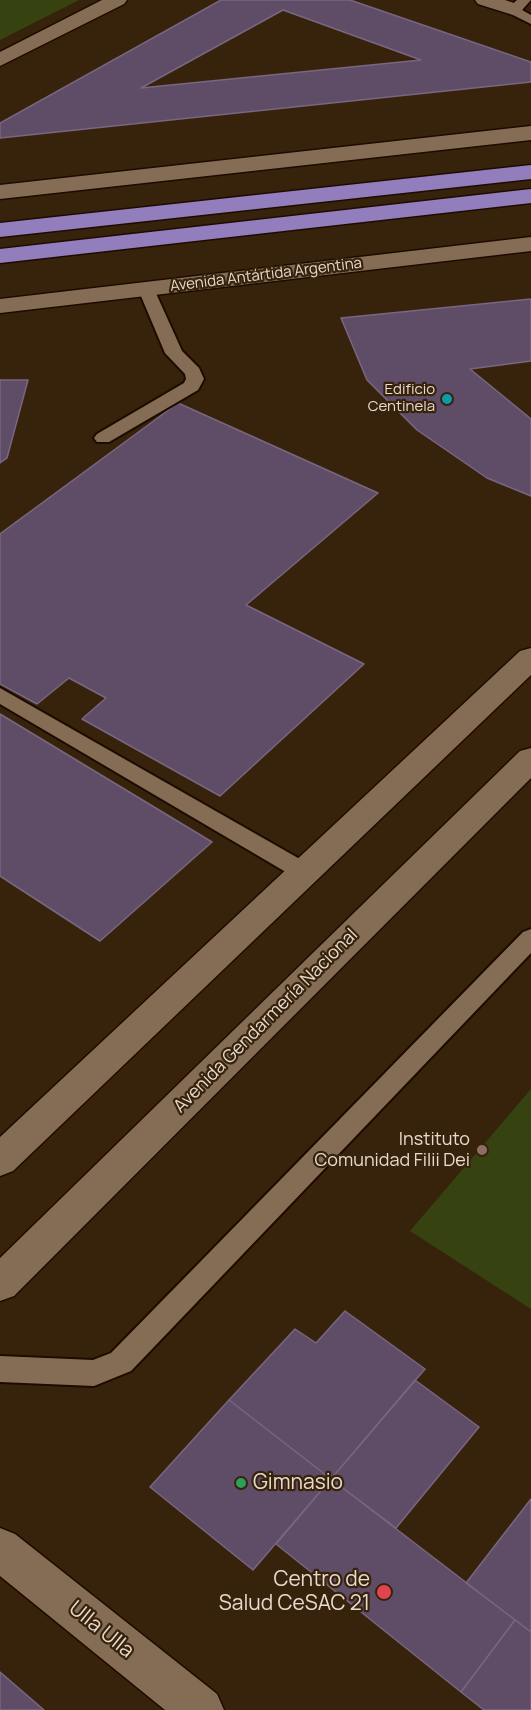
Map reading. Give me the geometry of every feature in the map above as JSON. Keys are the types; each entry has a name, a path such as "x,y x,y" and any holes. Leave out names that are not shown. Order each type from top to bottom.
{"highway":[{"path":"355,192 531,164"},
{"path":"0,230 531,172"},
{"path":"0,256 531,196"}],"street":[{"path":"0,60 117,0"},
{"path":"485,0 519,4"},
{"path":"0,192 531,134"},
{"name":"Avenida Antártida Argentina","path":"0,306 531,244"},
{"path":"0,1160 531,658"},
{"name":"Avenida Gendarmería Nacional","path":"0,1284 531,759"},
{"name":"Ulla Ulla","path":"0,1549 201,1710"}],"lane":[{"path":"519,4 514,14 531,20"},
{"path":"103,438 192,386 195,379 193,372 174,353 146,289"},
{"path":"0,695 304,872"},
{"path":"0,1369 94,1373 121,1362 531,938"}],"green space":[{"path":"0,0 79,0 0,40"},
{"path":"531,1089 531,1309 410,1231"}],"building":[{"path":"221,0 350,0 531,62 531,82 0,138 0,123","holes":["283,10 421,60 141,88"]},
{"name":"Edificio Centinela","path":"531,299 531,361 470,369 531,419 531,496 487,478 417,430 367,380 341,318"},
{"path":"0,380 28,380 7,458 0,463"},
{"path":"178,403 378,493 246,605 364,664 220,796 82,719 106,698 69,678 37,704 0,684 0,534"},
{"path":"0,714 212,842 100,941 0,876"},
{"path":"345,1311 425,1369 331,1479 229,1400 295,1329 316,1343"},
{"path":"415,1380 479,1427 396,1528 331,1479"},
{"name":"Gimnasio","path":"229,1400 331,1479 253,1570 150,1487"},
{"path":"331,1479 515,1620 461,1692 276,1544"},
{"path":"531,1499 531,1632 466,1583"},
{"path":"515,1620 531,1632 531,1710 484,1710 461,1692"},
{"path":"0,1672 44,1710 0,1710"}],"place":[{"name":"Edificio Centinela","path":"447,399"},
{"name":"Instituto Comunidad Filii Dei","path":"482,1150"},
{"name":"Gimnasio","path":"241,1483"},
{"name":"Centro de Salud CeSAC 21","path":"384,1592"}]}
